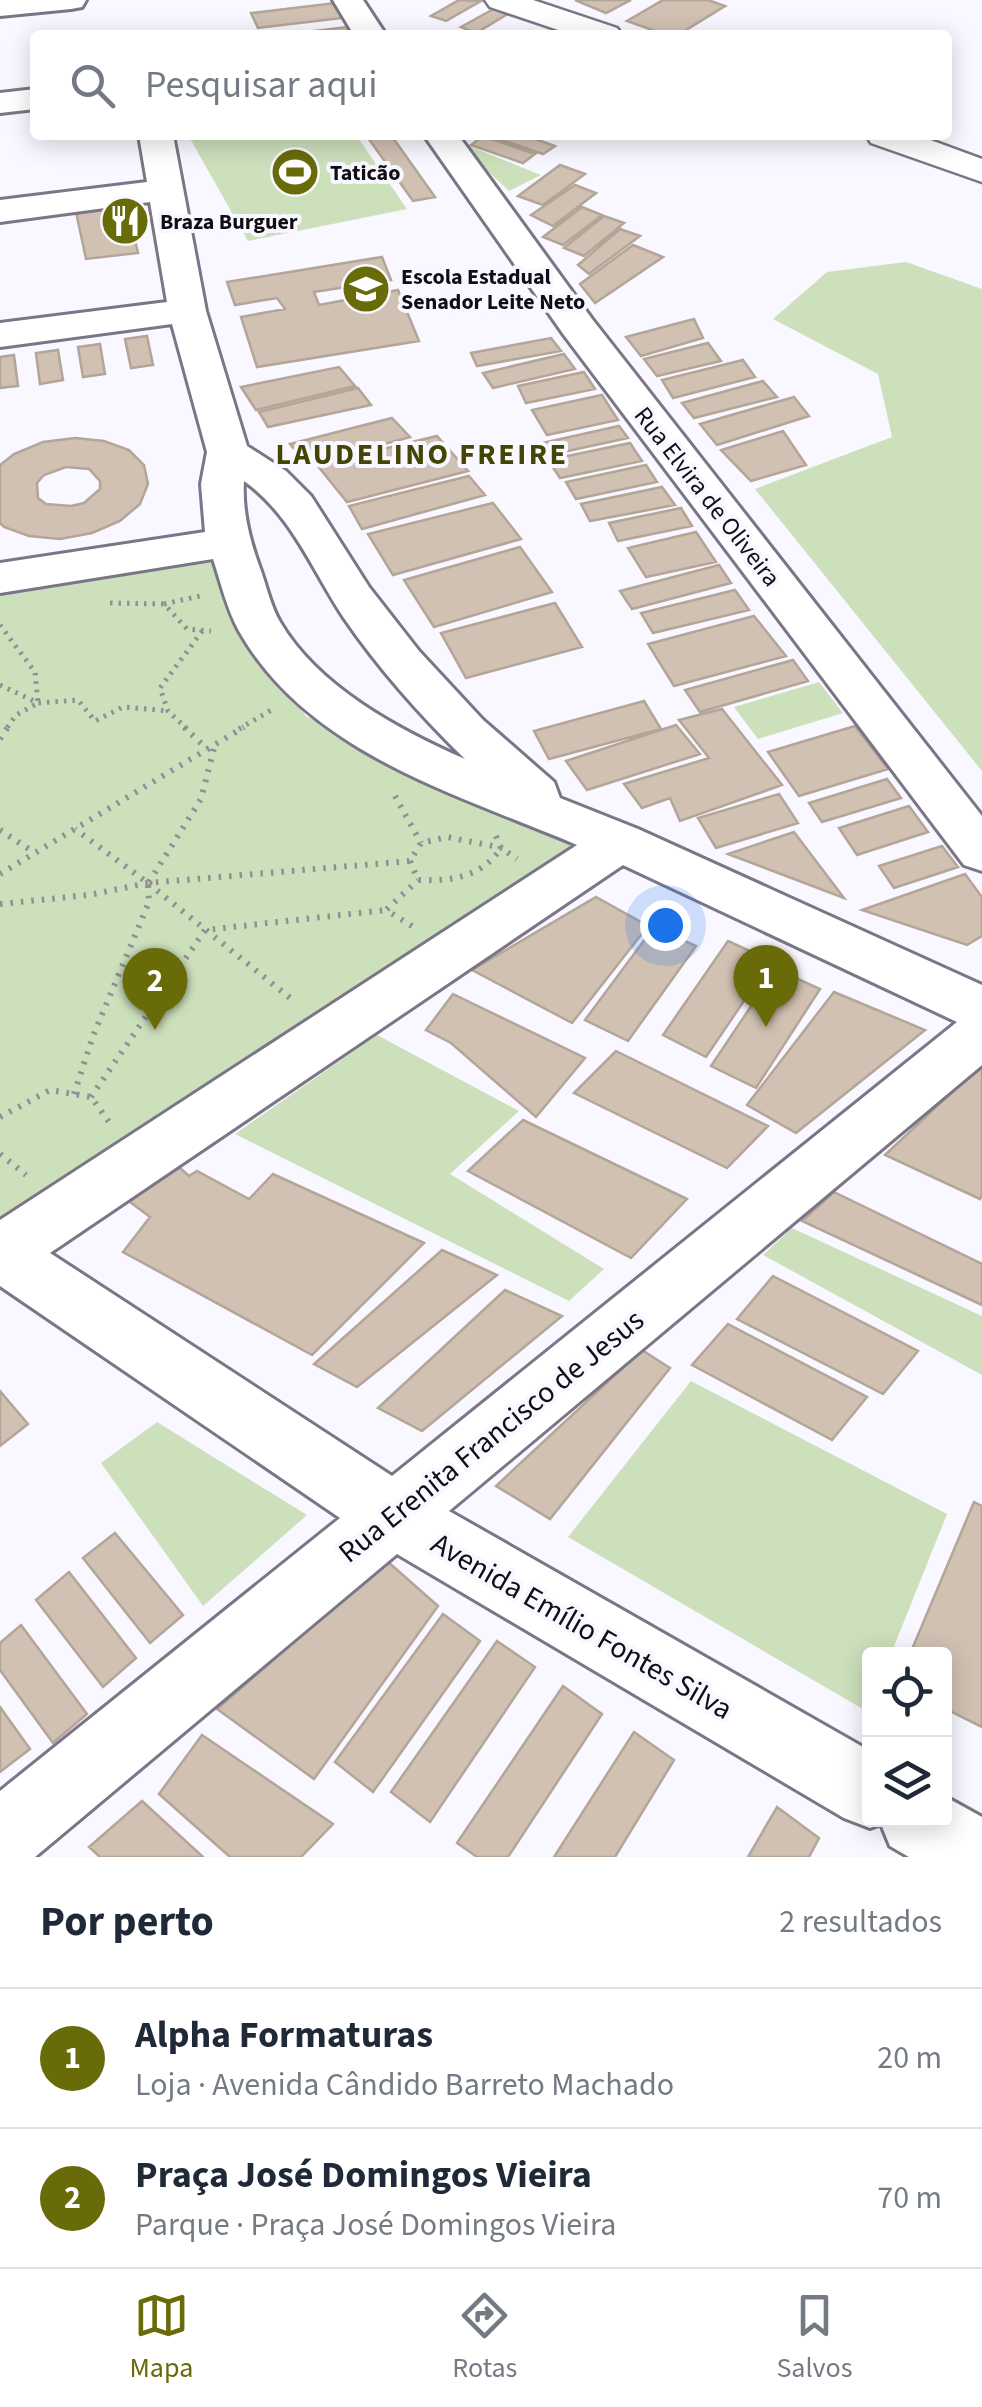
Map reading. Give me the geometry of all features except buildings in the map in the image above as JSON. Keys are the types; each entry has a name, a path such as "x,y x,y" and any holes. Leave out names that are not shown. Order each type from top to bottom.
{"main road":[{"path":"501,0 591,30"},
{"path":"898,140 982,171"}],"street":[{"path":"0,7 71,0"},
{"path":"348,0 367,30"},
{"path":"0,103 30,100"},
{"path":"157,140 187,311 224,472 228,543 261,630 309,686 392,748 436,770 602,835 982,1009"},
{"name":"Rua Elvira de Oliveira","path":"448,140 578,327 982,852"},
{"path":"0,211 165,190"},
{"path":"0,335 187,311"},
{"path":"224,472 271,482 299,509 363,611 452,719 508,771 602,835"},
{"path":"0,578 228,543"},
{"path":"0,1253 602,835"},
{"name":"Rua Erenita Francisco de Jesus","path":"0,1838 982,1033"},
{"name":"Avenida Emílio Fontes Silva","path":"0,1253 394,1516 862,1787"},
{"path":"928,1827 981,1857"}],"path":[{"path":"108,603 164,604 187,629 224,633"},
{"path":"0,625 35,672 38,703"},
{"path":"203,630 160,688 168,711 207,749"},
{"path":"0,684 38,703"},
{"path":"0,739 16,715 38,703 78,700 95,721 123,707 168,711"},
{"path":"0,874 282,703"},
{"path":"74,1094 93,1036 150,902 148,883 186,825 215,766 215,744"},
{"path":"387,781 421,843"},
{"path":"92,1097 204,930 386,910 418,880 444,881 475,874 494,861 500,848 496,834 484,828"},
{"path":"75,829 304,1009"},
{"path":"0,830 35,853"},
{"path":"410,861 421,843 447,836 500,848 524,863"},
{"path":"0,904 73,897 148,883 410,861"},
{"path":"410,861 418,880"},
{"path":"386,910 422,932"},
{"path":"0,1117 50,1090 92,1097 114,1130"}],"green space":[{"name":"Taticão","path":"191,140 359,140 407,209 248,241"},
{"path":"462,147 471,147 541,175 509,191"},
{"path":"906,262 982,289 982,771 755,489 892,437 878,374 773,319 827,272"},
{"path":"223,561 243,632 306,716 424,772 602,837 0,1224 0,593"},
{"path":"819,682 843,713 758,739 734,707"},
{"path":"377,1035 519,1111 450,1174 604,1269 569,1301 235,1134"},
{"path":"792,1228 982,1316 982,1375 763,1255"},
{"path":"691,1381 947,1514 894,1647 862,1647 862,1708 568,1537"},
{"path":"157,1422 307,1515 203,1606 101,1463"}],"place":[{"name":"Taticão","path":"295,172"},
{"name":"Braza Burguer","path":"125,221"},
{"name":"Escola Estadual Senador Leite Neto","path":"366,289"},
{"name":"Alpha Formaturas","path":"766,1027"},
{"name":"Praça José Domingos Vieira","path":"155,1030"}],"district":[{"name":"LAUDELINO FREIRE","path":"422,454"}]}
